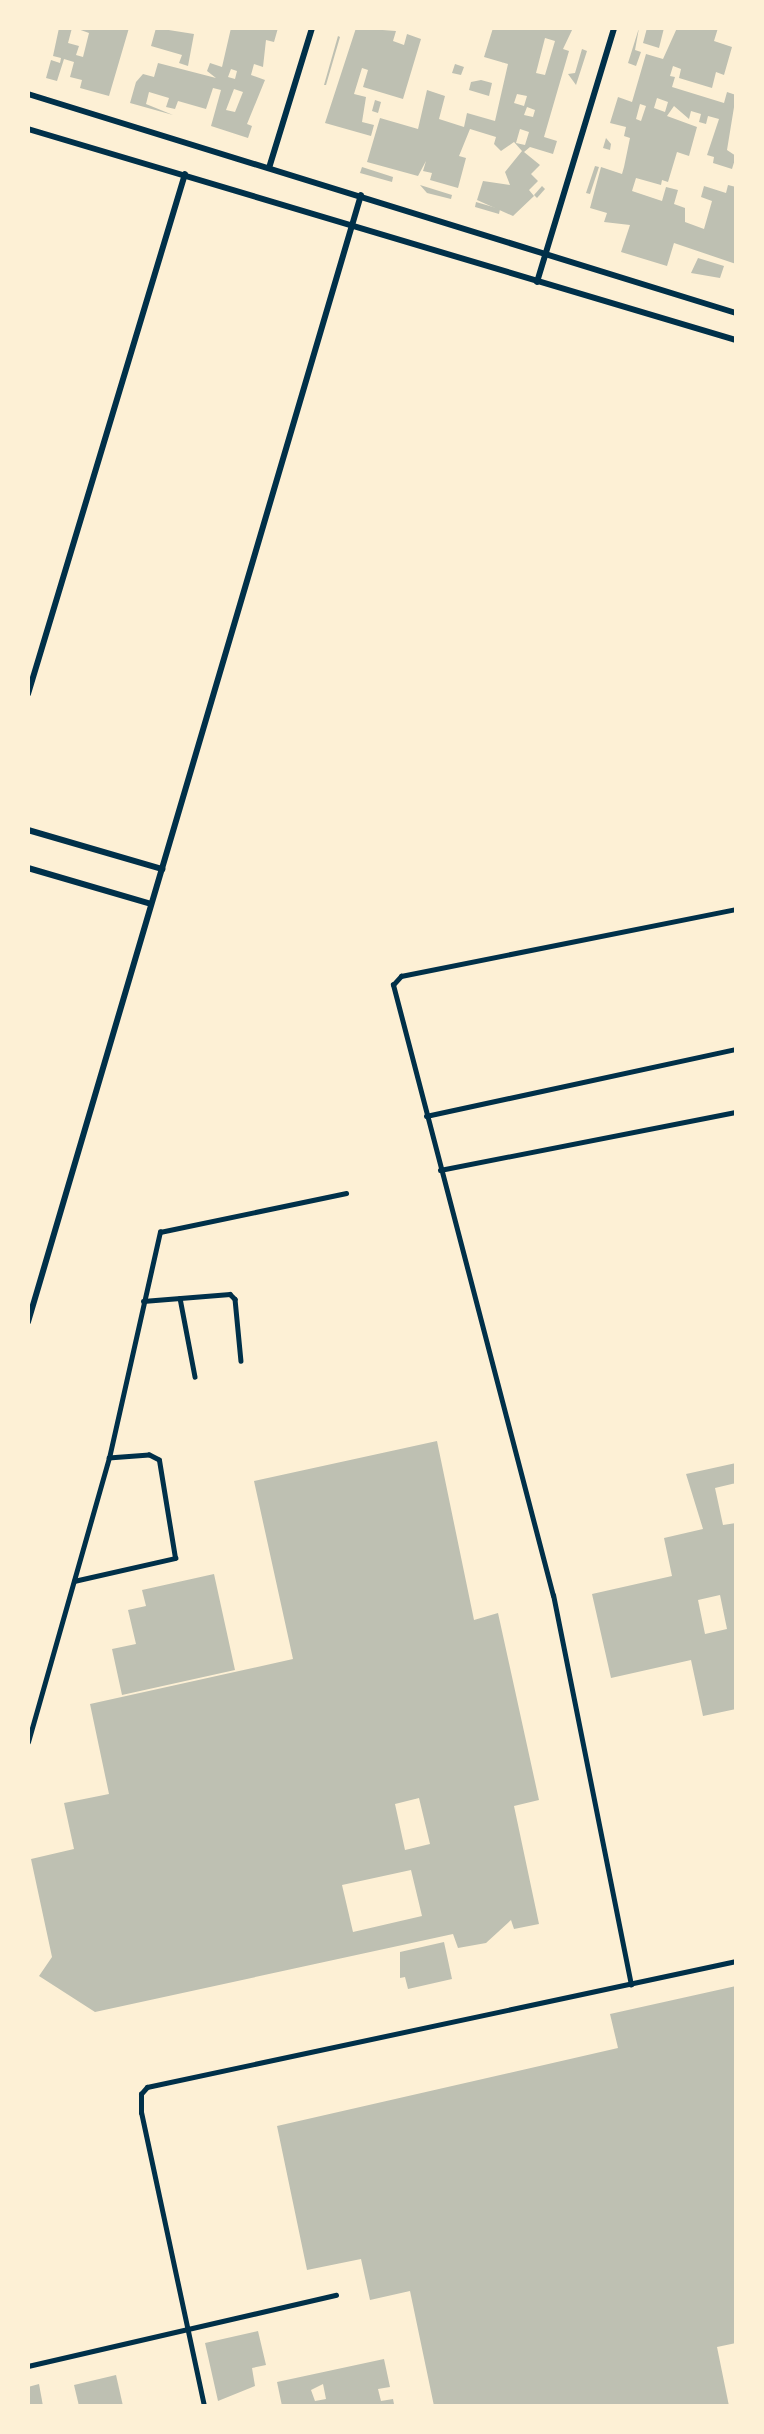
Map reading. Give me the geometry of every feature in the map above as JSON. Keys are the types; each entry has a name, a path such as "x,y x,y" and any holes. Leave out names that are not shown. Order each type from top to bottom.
{"street":[{"path":"269,168 312,28"},
{"path":"537,282 614,28"},
{"path":"28,94 362,195 735,313"},
{"path":"28,129 735,340"},
{"path":"28,694 185,174"},
{"path":"28,1322 362,195"},
{"path":"28,830 162,870"},
{"path":"28,868 152,904"}],"lane":[{"path":"631,1985 553,1596 393,989 398,978 735,909"},
{"path":"426,1116 735,1049"},
{"path":"440,1170 735,1112"},
{"path":"28,1742 108,1458 143,1301 165,1227 346,1193"},
{"path":"143,1301 233,1296 241,1360"},
{"path":"180,1298 195,1377"},
{"path":"74,1581 175,1558 159,1460 149,1455 108,1458"},
{"path":"204,2406 141,2113 141,2094 147,2087 735,1961"},
{"path":"28,2366 188,2332 336,2295"}],"building":[{"path":"59,28 72,28 68,43 79,46 76,55 83,57 89,33 75,28 129,28 109,96 80,88 82,80 70,77 74,62 64,59 57,81 46,78 51,60 60,63 61,58 53,56"},
{"path":"156,28 194,34 188,66 179,63 182,55 151,46"},
{"path":"231,28 278,28 274,42 266,40 263,67 254,64 251,75 265,80 247,124 252,126 248,138 211,126 221,90 213,88 206,109 178,101 175,109 166,107 169,98 149,92 146,104 173,115 130,103 136,82 143,74 154,77 158,63 216,78 207,71 210,63 222,67","holes":["231,69 237,71 235,79 228,77","234,89 243,92 235,112 226,110"]},
{"path":"356,28 396,31 393,41 404,45 407,34 421,39 403,99 363,87 368,70 362,68 354,94 366,97 362,122 374,125 371,136 325,123"},
{"path":"493,28 573,28 563,49 569,51 544,137 557,141 553,154 530,147 524,152 540,165 531,174 538,181 529,190 534,196 513,216 477,200 483,181 510,185 505,172 522,151 514,142 501,151 494,144 496,137 470,129 459,156 466,158 458,188 430,180 432,173 423,171 426,161 418,176 367,162 380,118 418,129 427,90 445,96 439,119 464,127 467,113 495,121 508,64 484,57","holes":["545,38 555,41 545,75 536,73","517,94 527,96 524,106 514,103","527,107 535,110 533,117 524,115","520,129 529,132 525,145 516,143"]},
{"path":"639,28 635,50 641,52 636,66 628,63"},
{"path":"647,28 664,28 659,48 643,43"},
{"path":"677,28 718,28 714,41 732,47 724,75 716,72 712,88 679,78 681,69 673,66 670,76 675,77 672,87 724,103 727,92 736,95 727,150 736,156 732,169 713,163 714,157 707,155 719,119 708,116 706,124 699,122 701,114 691,111 689,119 674,106 667,116 697,127 689,156 677,152 668,182 662,180 661,185 636,178 632,191 662,201 666,187 678,190 674,204 685,208 685,222 704,229 712,201 701,197 704,186 726,193 728,185 736,187 736,264 674,243 667,266 621,252 630,225 604,222 607,213 590,208 601,167 622,174 624,167 630,138 624,136 626,127 610,123 618,97 632,102 646,54 663,59","holes":["657,98 668,102 665,112 654,108","640,104 646,106 641,121 636,119"]},
{"path":"338,36 340,37 326,85 324,85"},
{"path":"582,49 587,51 576,85 568,74 575,73"},
{"path":"455,64 464,67 461,75 452,73"},
{"path":"481,80 492,83 489,96 469,90 471,82"},
{"path":"375,100 381,102 378,113 372,111"},
{"path":"606,138 611,144 610,150 603,148"},
{"path":"595,166 599,167 590,194 586,193"},
{"path":"362,167 393,177 392,182 360,173"},
{"path":"420,185 452,195 451,199 427,193"},
{"path":"542,186 545,189 537,198 534,195"},
{"path":"476,202 500,209 499,214 475,207"},
{"path":"698,258 724,266 720,278 691,273"},
{"path":"437,1441 474,1620 498,1613 539,1800 514,1806 539,1924 514,1929 511,1920 486,1943 458,1948 453,1934 95,2012 39,1976 52,1957 31,1859 74,1849 64,1803 109,1794 90,1704 293,1659 254,1481","holes":["419,1798 430,1844 405,1850 395,1804","411,1870 422,1916 353,1932 342,1885"]},
{"path":"736,1463 736,1483 715,1488 723,1525 736,1523 736,1709 703,1716 691,1660 611,1678 592,1594 672,1576 664,1538 703,1529 686,1474","holes":["720,1595 727,1629 705,1634 698,1600"]},
{"path":"214,1574 235,1670 122,1695 112,1649 136,1644 128,1610 146,1606 142,1590"},
{"path":"444,1942 452,1979 408,1989 405,1977 400,1978 400,1952"},
{"path":"736,1986 736,2343 717,2347 729,2406 434,2406 410,2291 370,2300 361,2259 307,2270 277,2126 618,2048 610,2014"},
{"path":"258,2331 266,2365 252,2368 255,2386 218,2401 205,2343"},
{"path":"384,2359 390,2387 378,2389 381,2401 393,2399 394,2404 282,2406 277,2382","holes":["323,2384 326,2399 315,2401 311,2390"]},
{"path":"116,2375 123,2406 79,2406 74,2385"},
{"path":"39,2384 43,2406 28,2406 28,2387"}]}
